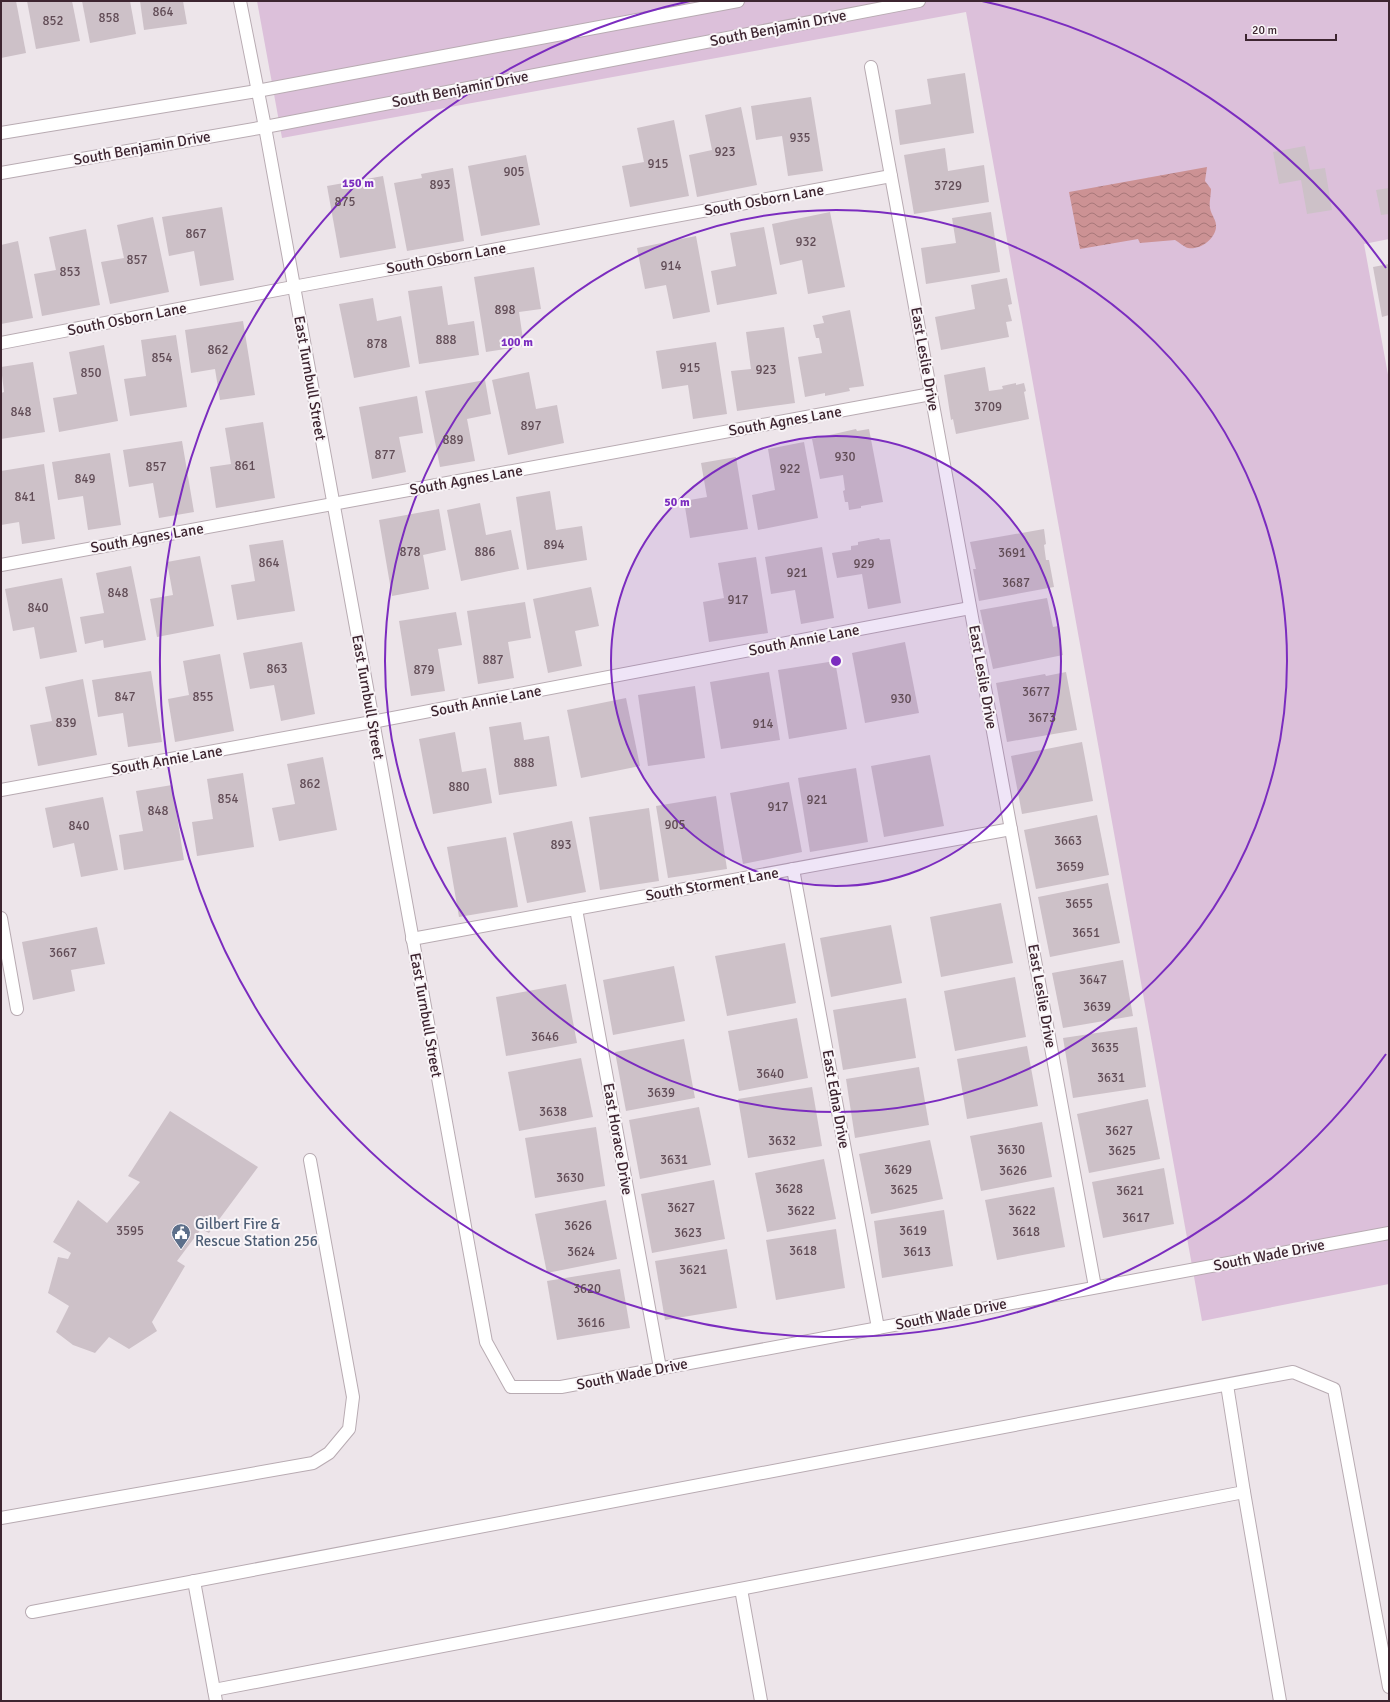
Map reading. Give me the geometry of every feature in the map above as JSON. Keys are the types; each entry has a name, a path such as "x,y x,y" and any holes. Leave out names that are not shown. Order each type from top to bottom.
{"street":[{"name":"East Turnbull Street","path":"240,1 265,126 332,504 486,1342 511,1387"},
{"path":"1,133 257,91 738,1"},
{"name":"South Benjamin Drive","path":"1,173 265,126 918,1"},
{"name":"East Leslie Drive","path":"871,67 1095,1288"},
{"name":"South Osborn Lane","path":"1,343 293,286 891,176"},
{"name":"South Agnes Lane","path":"1,565 931,394"},
{"name":"South Annie Lane","path":"1,790 372,722 970,608"},
{"name":"South Storment Lane","path":"412,939 1011,829"},
{"name":"East Edna Drive","path":"794,869 878,1328"},
{"name":"East Horace Drive","path":"576,909 660,1368"},
{"path":"1,918 17,1010"},
{"path":"1,1518 313,1463 329,1453 349,1429 353,1397 310,1160"},
{"name":"South Wade Drive","path":"511,1387 561,1387 1389,1233"},
{"path":"32,1612 1293,1372 1334,1389 1389,1687"},
{"path":"1227,1385 1280,1701"},
{"path":"194,1581 215,1696 741,1589 1244,1492"},
{"path":"741,1589 760,1701"}],"shaded area":[{"path":"257,1 1389,1 1389,239 1364,244 1389,380 1389,1284 1202,1321 966,12 282,138"}],"water":[{"path":"1207,167 1205,181 1211,189 1210,208 1215,220 1216,228 1209,240 1202,246 1188,248 1175,240 1140,243 1138,239 1080,249 1069,192"}],"building":[{"path":"1,1 16,1 26,53 1,58"},
{"path":"27,1 72,1 80,41 36,49"},
{"path":"82,1 130,1 136,34 90,43"},
{"path":"140,1 183,1 187,24 144,30"},
{"path":"965,73 974,133 900,145 895,110 931,104 927,79"},
{"path":"811,97 823,171 788,176 782,136 756,140 751,106"},
{"path":"741,107 757,185 697,197 689,155 712,150 705,115"},
{"path":"674,120 689,196 630,207 622,166 644,162 637,128"},
{"path":"1305,146 1310,170 1325,168 1332,210 1307,214 1301,180 1279,184 1273,152"},
{"path":"945,148 948,171 984,165 989,202 914,214 904,155"},
{"path":"526,155 540,225 481,236 468,166"},
{"path":"453,168 464,241 407,251 394,183 422,178 421,174"},
{"path":"383,176 396,248 340,258 327,186"},
{"path":"1389,188 1389,214 1381,215 1376,190"},
{"path":"222,207 234,280 200,286 194,251 169,256 162,217"},
{"path":"830,212 845,287 808,294 802,260 780,265 772,224"},
{"path":"991,212 1000,272 926,284 921,248 956,243 952,218"},
{"path":"153,217 169,292 110,304 101,262 124,258 117,225"},
{"path":"764,227 777,294 717,305 711,271 736,266 730,233"},
{"path":"86,229 100,305 42,316 34,274 56,270 49,237"},
{"path":"696,236 710,312 673,319 666,285 645,289 637,248"},
{"path":"18,241 33,318 1,324 1,245"},
{"path":"1389,264 1389,315 1382,317 1373,267"},
{"path":"534,267 541,309 519,312 524,346 486,352 474,277"},
{"path":"1007,278 1012,304 1008,305 1012,321 1006,322 1009,337 941,350 935,317 975,309 971,285"},
{"path":"442,286 448,325 474,321 479,355 419,364 408,291"},
{"path":"373,298 377,321 401,316 410,367 354,378 339,304"},
{"path":"850,310 864,386 849,388 850,391 825,396 825,393 805,397 798,357 822,353 819,338 816,338 813,325 824,323 822,316"},
{"path":"243,321 255,395 220,400 215,369 191,373 185,330"},
{"path":"784,327 795,403 737,411 731,371 751,369 746,332"},
{"path":"176,335 187,407 130,416 124,379 146,376 141,340"},
{"path":"716,342 727,414 693,419 688,385 662,389 656,351"},
{"path":"104,345 118,421 59,432 53,398 77,394 69,352"},
{"path":"33,362 45,432 1,439 1,393 4,392 1,367"},
{"path":"985,367 989,391 1003,389 1002,386 1024,383 1026,391 1024,392 1029,419 956,434 953,419 951,420 944,375"},
{"path":"529,372 536,409 557,405 564,443 508,455 492,380"},
{"path":"485,380 491,414 467,419 475,461 440,467 425,391"},
{"path":"417,396 423,433 399,437 406,472 372,479 359,407"},
{"path":"263,422 275,498 216,508 210,467 231,464 225,428"},
{"path":"856,429 857,431 869,429 883,502 849,510 848,502 845,502 843,491 845,490 843,475 820,479 812,439"},
{"path":"182,441 194,512 159,518 153,483 129,487 123,450"},
{"path":"804,442 818,518 758,530 752,495 775,490 768,449"},
{"path":"110,453 121,525 88,530 83,496 58,500 52,462"},
{"path":"736,457 748,529 690,538 684,501 707,497 701,463"},
{"path":"44,464 55,539 22,544 19,522 1,525 1,471"},
{"path":"550,491 556,530 582,526 587,560 527,570 516,497"},
{"path":"480,503 486,535 511,530 519,569 461,581 447,510"},
{"path":"439,509 446,550 423,555 429,589 392,596 379,520"},
{"path":"1044,529 1046,560 1049,560 1054,587 979,601 973,569 976,569 970,542"},
{"path":"879,538 880,540 890,539 901,603 868,609 862,574 837,578 832,553 851,550 851,546 858,545 858,542"},
{"path":"283,540 295,611 237,620 231,585 255,581 249,545"},
{"path":"822,547 834,618 801,624 795,590 771,594 765,557"},
{"path":"200,556 214,626 157,637 150,599 173,595 167,562"},
{"path":"756,557 768,633 709,642 703,602 724,598 718,563"},
{"path":"131,566 146,640 104,648 103,640 85,644 80,617 104,613 96,573"},
{"path":"62,578 77,652 40,659 34,627 13,631 5,589"},
{"path":"591,587 599,626 575,631 582,666 548,673 533,599"},
{"path":"1047,598 1053,627 1058,626 1063,655 993,669 980,610"},
{"path":"525,602 531,638 508,642 514,678 478,684 467,611"},
{"path":"456,612 462,645 438,649 445,691 411,696 399,621"},
{"path":"302,642 315,714 281,721 274,685 250,689 243,653"},
{"path":"905,642 919,713 865,723 852,653"},
{"path":"220,654 234,731 175,742 168,699 189,695 183,661"},
{"path":"835,661 847,729 789,739 778,670"},
{"path":"151,671 162,742 128,747 123,713 98,717 92,680"},
{"path":"769,672 780,740 721,749 710,682"},
{"path":"1066,672 1077,730 1007,742 996,683 1045,674 1046,676"},
{"path":"83,679 97,755 38,766 30,725 52,721 45,687"},
{"path":"695,686 705,758 648,766 638,695"},
{"path":"626,698 640,766 581,778 567,710"},
{"path":"521,722 524,740 549,736 557,786 499,795 489,727"},
{"path":"455,732 462,772 486,768 492,803 433,814 419,739"},
{"path":"1082,742 1093,801 1022,814 1011,756"},
{"path":"930,755 944,826 884,837 871,766"},
{"path":"323,757 337,830 279,841 272,808 295,804 287,764"},
{"path":"856,768 868,842 810,852 798,778"},
{"path":"243,773 254,847 197,856 192,822 213,819 207,779"},
{"path":"789,782 802,852 743,864 730,793"},
{"path":"172,785 184,860 124,870 119,835 143,831 136,791"},
{"path":"716,796 727,869 668,878 656,806"},
{"path":"103,797 118,870 81,877 74,843 53,848 45,808"},
{"path":"649,808 659,881 600,890 589,817"},
{"path":"1097,815 1109,875 1036,889 1024,830"},
{"path":"572,821 586,892 527,903 513,833"},
{"path":"506,837 518,907 459,917 447,847"},
{"path":"1108,883 1120,943 1050,957 1038,897"},
{"path":"1001,903 1013,963 941,977 930,917"},
{"path":"891,925 902,983 831,997 820,938"},
{"path":"97,927 105,964 71,970 75,991 33,1000 22,942"},
{"path":"785,943 796,1003 727,1016 715,956"},
{"path":"1123,960 1133,1016 1063,1028 1052,973"},
{"path":"674,966 685,1021 613,1035 603,980"},
{"path":"1015,977 1026,1037 955,1051 944,991"},
{"path":"566,984 577,1043 506,1056 496,997"},
{"path":"906,998 916,1058 843,1070 833,1010"},
{"path":"797,1018 808,1078 739,1091 728,1031"},
{"path":"1137,1027 1146,1087 1073,1098 1063,1038"},
{"path":"684,1039 695,1098 626,1111 615,1052"},
{"path":"1027,1046 1038,1106 967,1119 957,1059"},
{"path":"581,1058 593,1117 519,1131 508,1072"},
{"path":"919,1067 929,1125 855,1138 846,1079"},
{"path":"812,1087 822,1146 748,1158 738,1099"},
{"path":"1148,1099 1160,1159 1089,1173 1077,1114"},
{"path":"699,1107 711,1165 640,1179 629,1120"},
{"path":"170,1111 258,1167 209,1233 201,1229 177,1261 185,1266 152,1322 157,1331 129,1349 109,1337 95,1353 73,1345 56,1332 69,1306 48,1293 58,1257 68,1259 71,1253 53,1242 78,1200 107,1223 140,1182 128,1176"},
{"path":"1042,1122 1052,1177 981,1191 970,1136"},
{"path":"596,1127 605,1186 535,1198 525,1138"},
{"path":"930,1140 943,1199 871,1214 859,1154"},
{"path":"824,1159 836,1219 767,1232 755,1173"},
{"path":"1164,1168 1174,1224 1103,1238 1092,1182"},
{"path":"714,1180 725,1239 652,1253 641,1194"},
{"path":"1054,1187 1065,1247 997,1260 985,1200"},
{"path":"606,1200 617,1259 547,1273 535,1214"},
{"path":"944,1210 953,1266 882,1278 874,1221"},
{"path":"836,1229 845,1288 776,1300 766,1240"},
{"path":"727,1249 737,1308 665,1320 655,1261"},
{"path":"620,1269 630,1328 557,1340 547,1281"}],"place":[{"name":"Gilbert Fire & Rescue Station 256","path":"181,1250"}]}
